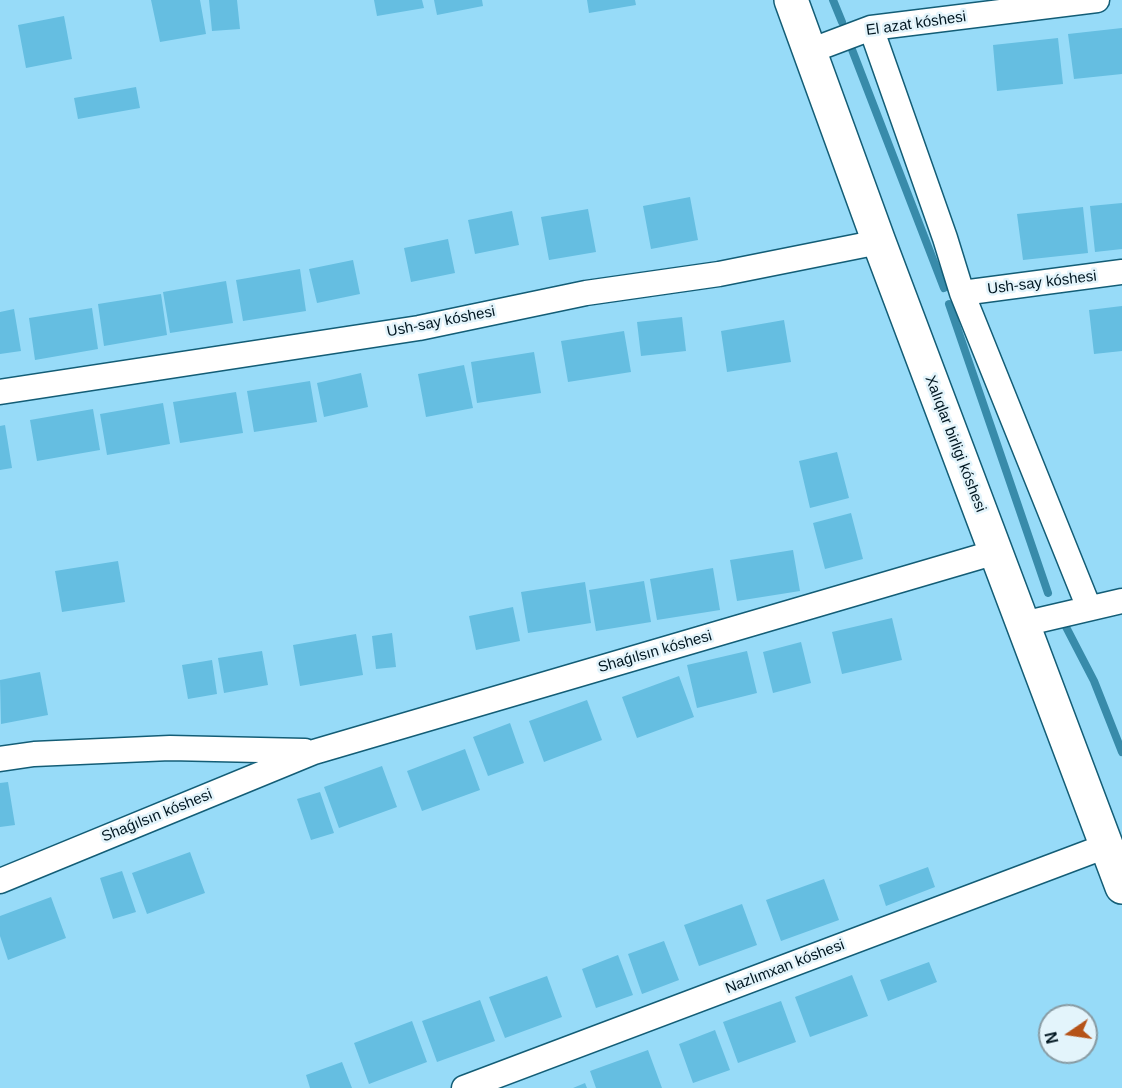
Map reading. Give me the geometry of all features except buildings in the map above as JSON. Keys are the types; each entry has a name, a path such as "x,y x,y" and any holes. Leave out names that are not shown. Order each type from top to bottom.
{"street":[{"name":"Xalıqlar birligi kóshesi","path":"791,0 879,242 1122,887"},
{"name":"El azat kóshesi","path":"810,51 871,28 1097,0"},
{"path":"871,28 962,293 1089,608"},
{"name":"Ush-say kóshesi","path":"0,392 419,328 586,293 719,274 879,242"},
{"name":"Ush-say kóshesi","path":"962,293 1122,272"},
{"name":"Shaǵılsın kóshesi","path":"0,881 314,752 996,552"},
{"path":"1023,624 1122,601"},
{"name":"Shaǵılsın kóshesi","path":"0,759 34,754 170,748 314,752"},
{"name":"Nazlımxan kóshesi","path":"464,1088 1107,846"}],"waterway":[{"path":"833,0 842,22"},
{"path":"851,47 944,288"},
{"path":"949,304 1048,593"},
{"path":"1065,625 1094,681 1122,752"}]}
